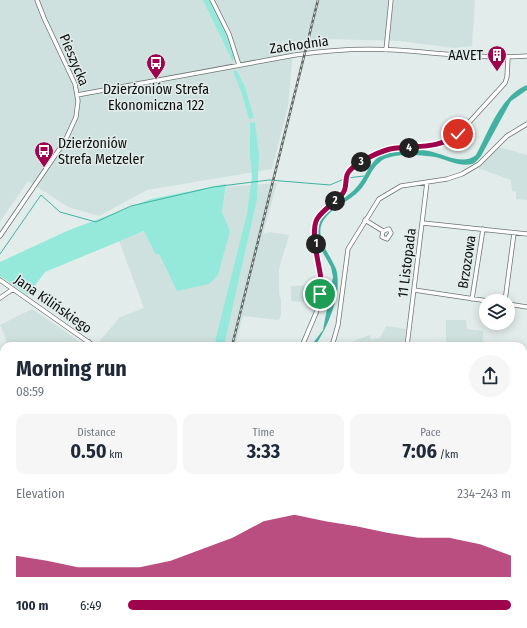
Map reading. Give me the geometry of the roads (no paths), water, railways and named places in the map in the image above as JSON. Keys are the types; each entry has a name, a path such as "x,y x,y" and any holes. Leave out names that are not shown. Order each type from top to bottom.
{"street":[{"name":"Pieszycka","path":"0,236 59,150 75,122 77,95 72,76 37,0"},
{"path":"212,0 229,34 239,65"},
{"path":"386,50 391,0"},
{"name":"Zachodnia","path":"77,95 305,53 348,50 386,50 472,57 508,58 527,56"},
{"path":"304,342 316,314 320,298 321,282 314,235 315,225 322,213 344,192 346,179 350,170 356,164 387,150 433,146 450,140 463,129 504,83 507,77 508,58"},
{"path":"333,342 338,325 348,249 379,199 389,192 410,184 447,179 472,169 502,139 527,124"},
{"name":"11 Listopada","path":"408,342 427,182"},
{"path":"365,220 383,231"},
{"path":"423,223 527,234"},
{"name":"Brzozowa","path":"472,299 483,229"},
{"path":"506,294 514,233"},
{"name":"Jana Kilińskiego","path":"0,280 89,342"},
{"path":"0,298 13,289"},
{"path":"414,290 479,300"},
{"path":"515,305 527,307"}],"waterway":[{"path":"347,178 364,176"},
{"path":"0,254 41,195 60,212 96,222 131,206 213,187 269,180 330,185 344,179"}],"railway":[{"path":"233,342 318,0"}],"place":[{"name":"AAVET","path":"497,72"},
{"name":"Dzierżoniów Strefa Ekonomiczna 122","path":"156,80"},
{"name":"Dzierżoniów Strefa Metzeler","path":"44,168"}]}
